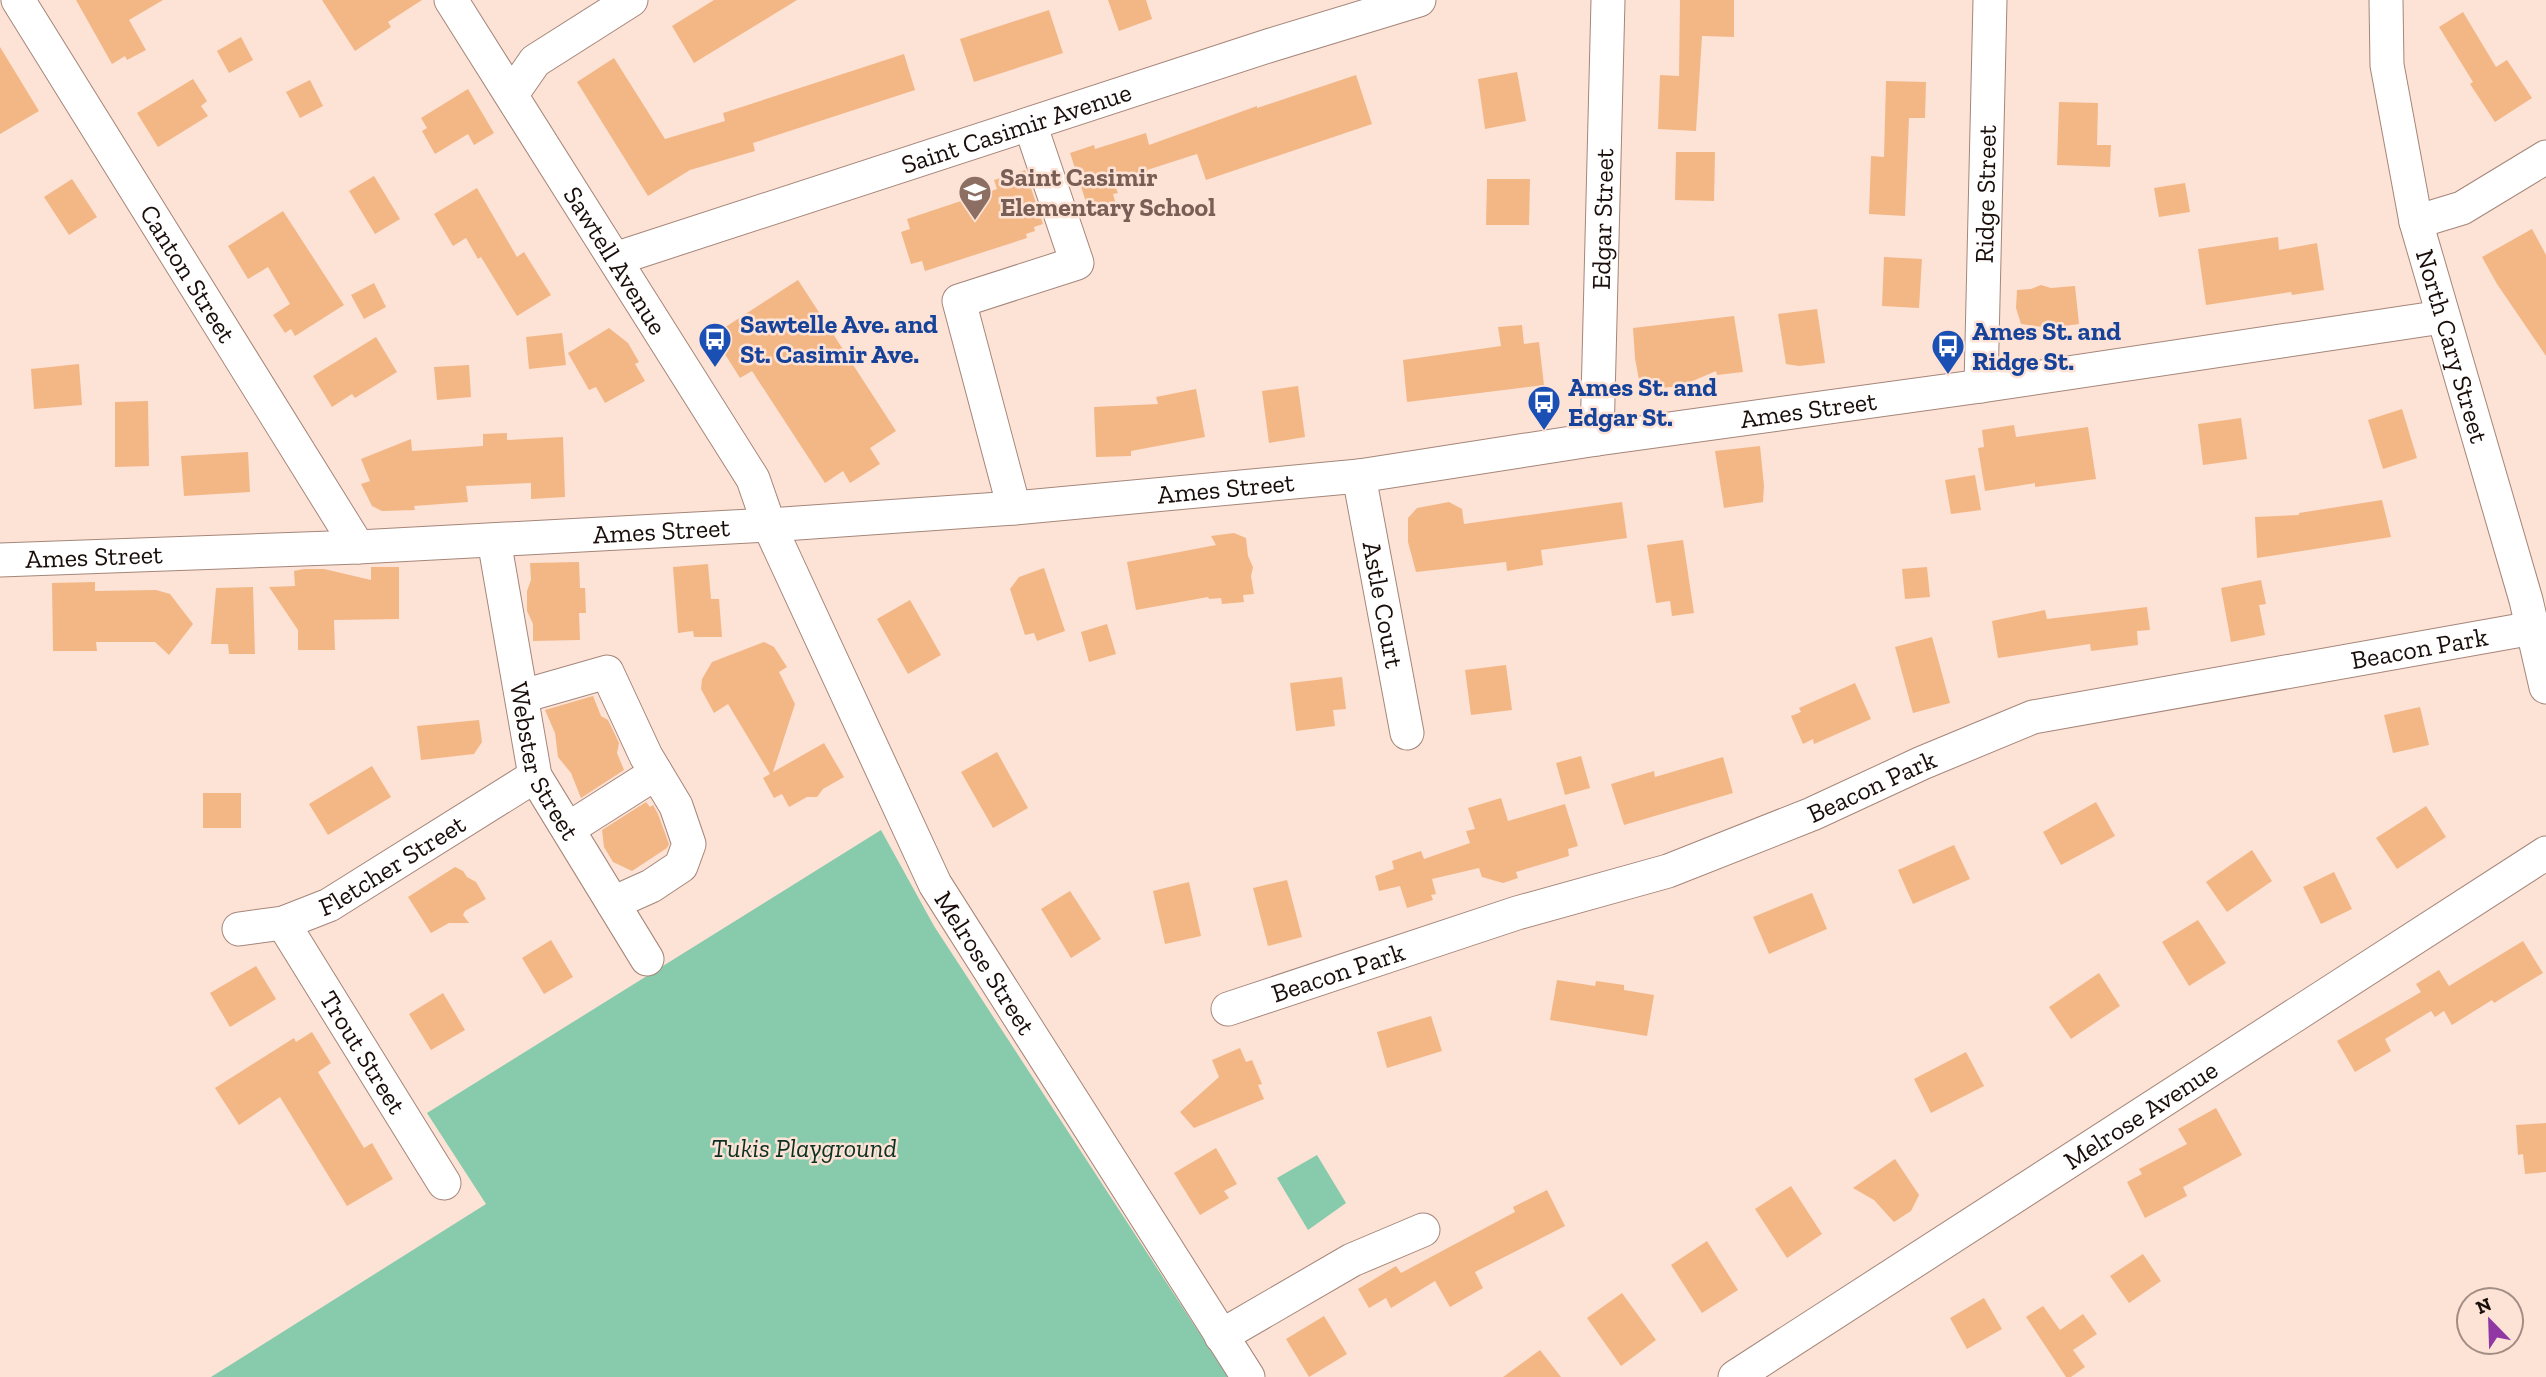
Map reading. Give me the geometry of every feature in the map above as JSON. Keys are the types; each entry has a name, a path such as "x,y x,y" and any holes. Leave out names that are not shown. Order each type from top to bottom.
{"street":[{"name":"Canton Street","path":"18,0 358,547"},
{"name":"Sawtell Avenue","path":"451,0 753,479 769,525"},
{"path":"512,94 535,61 631,0"},
{"name":"Saint Casimir Avenue","path":"615,259 1271,45 1419,0"},
{"name":"Edgar Street","path":"1597,439 1608,0"},
{"name":"Ridge Street","path":"1981,386 1990,0"},
{"name":"North Cary Street","path":"2386,0 2387,65 2416,222 2442,317 2535,605 2546,687"},
{"path":"1014,508 959,301 1077,263 1030,124"},
{"path":"2416,222 2462,208 2546,157"},
{"name":"Ames Street","path":"0,560 358,547 769,525 1014,508 1359,476 2442,317"},
{"name":"Astle Court","path":"1359,476 1407,733"},
{"name":"Melrose Street","path":"769,525 935,884 1248,1377"},
{"name":"Webster Street","path":"494,540 535,776 647,959"},
{"name":"Beacon Park","path":"1228,1009 1517,913 1668,871 1812,814 1922,763 2033,717 2535,605"},
{"path":"523,696 607,672 646,756 676,806 689,844 681,866 651,886 613,903"},
{"path":"568,829 656,773"},
{"name":"Fletcher Street","path":"239,929 283,923 329,905 535,776"},
{"name":"Melrose Avenue","path":"1734,1377 2546,853"},
{"name":"Trout Street","path":"283,923 444,1183"},
{"path":"1221,1336 1352,1260 1423,1230"}],"green space":[{"name":"Tukis Playground","path":"881,830 934,926 1228,1377 211,1377 486,1204 427,1113"},
{"path":"1317,1155 1346,1203 1308,1230 1277,1178"}],"building":[{"path":"76,0 163,0 129,20 146,50 127,60 125,56 112,64"},
{"path":"322,0 422,0 388,22 391,27 355,51"},
{"path":"714,0 797,0 694,63 672,26"},
{"path":"1108,0 1146,0 1152,19 1119,31"},
{"path":"1680,0 1734,0 1734,37 1702,36 1696,131 1658,129 1660,75 1679,76"},
{"path":"1049,10 1063,53 974,82 960,39"},
{"path":"2463,12 2496,67 2507,60 2532,98 2495,122 2470,84 2473,82 2439,27"},
{"path":"241,37 253,60 229,73 217,51"},
{"path":"0,47 39,111 0,134"},
{"path":"904,54 915,90 753,143 755,151 690,170 648,196 577,82 614,58 665,139 725,121 723,113"},
{"path":"1517,72 1526,121 1485,129 1478,79"},
{"path":"1356,75 1372,124 1206,180 1197,154 1147,170 1149,176 1116,188 1118,193 1113,194 1117,208 1096,215 1094,210 1089,211 1070,153 1094,145 1095,149 1146,133 1149,145 1257,106"},
{"path":"193,79 207,101 201,106 208,116 158,147 137,113"},
{"path":"310,80 323,106 300,118 286,92"},
{"path":"1886,81 1926,82 1925,118 1909,118 1905,216 1869,214 1871,156 1884,157"},
{"path":"468,89 494,133 474,145 468,134 435,154 422,131 427,128 421,118"},
{"path":"2059,102 2098,103 2097,145 2111,145 2110,167 2057,165"},
{"path":"1676,152 1715,152 1714,201 1675,200"},
{"name":"Saint Casimir Elementary School","path":"1025,170 1043,224 1026,234 1027,238 925,271 922,261 911,264 901,232 910,229 907,219 997,189 994,180"},
{"path":"374,176 400,219 375,234 349,191"},
{"path":"72,179 97,217 69,235 44,197"},
{"path":"1487,179 1530,179 1529,225 1486,225"},
{"path":"2185,183 2190,212 2159,217 2154,188"},
{"path":"477,188 517,257 524,252 551,295 517,316 481,257 478,259 466,238 453,246 434,214"},
{"path":"283,211 344,305 295,336 291,329 285,333 273,315 290,304 268,267 248,279 228,246"},
{"path":"2532,229 2546,255 2546,356 2482,257"},
{"path":"2278,237 2279,250 2317,243 2324,290 2292,295 2291,292 2206,305 2198,249"},
{"path":"1884,257 1922,259 1919,308 1882,306"},
{"path":"798,280 896,431 870,448 880,464 850,483 843,471 825,483 752,371 740,378 713,335"},
{"path":"374,283 386,307 364,319 351,295"},
{"path":"2041,285 2051,288 2075,286 2079,324 2049,328 2021,324 2016,308 2017,290"},
{"path":"1817,309 1825,363 1799,366 1786,364 1778,314"},
{"path":"1734,316 1743,372 1717,375 1716,371 1681,386 1651,389 1644,387 1639,380 1633,328"},
{"path":"1522,325 1524,344 1539,342 1544,385 1407,402 1403,360 1501,346 1498,327"},
{"path":"609,328 628,343 639,362 635,364 645,381 605,403 596,387 589,390 568,353"},
{"path":"562,333 566,365 529,369 526,337"},
{"path":"376,337 397,372 355,398 352,394 332,407 313,376"},
{"path":"79,364 82,405 34,409 31,369"},
{"path":"469,365 471,397 437,400 434,367"},
{"path":"1298,386 1305,437 1269,443 1262,391"},
{"path":"1196,389 1205,437 1131,451 1131,456 1096,457 1094,407 1158,404 1156,397"},
{"path":"148,401 149,466 115,467 115,402"},
{"path":"2402,409 2417,458 2383,469 2368,420"},
{"path":"2241,418 2247,459 2203,465 2198,424"},
{"path":"2014,425 2016,437 2088,427 2096,479 2035,487 2035,483 1985,491 1978,448 1984,447 1982,430"},
{"path":"507,433 507,440 563,437 565,497 531,499 531,483 466,486 468,502 414,506 415,510 382,511 372,506 361,484 370,481 361,459 411,439 412,451 483,446 483,434"},
{"path":"1760,446 1763,502 1724,508 1715,451"},
{"path":"248,452 250,492 184,496 181,456"},
{"path":"1975,475 1981,510 1951,514 1945,480"},
{"path":"2382,500 2391,537 2257,558 2255,517 2299,515"},
{"path":"1449,502 1462,509 1464,524 1622,502 1627,538 1541,550 1543,565 1507,571 1506,562 1416,572 1408,542 1408,518 1417,508"},
{"path":"1234,533 1246,538 1248,556 1253,567 1251,576 1254,594 1243,595 1244,602 1222,604 1221,598 1208,597 1136,610 1127,562 1216,545 1211,536"},
{"path":"1683,540 1694,613 1672,616 1670,601 1656,603 1647,545"},
{"path":"579,562 580,588 585,588 586,613 579,613 580,640 533,641 533,624 527,611 530,563"},
{"path":"708,564 711,599 719,599 722,637 694,637 693,631 678,633 673,567"},
{"path":"371,567 399,567 399,619 334,620 335,650 298,650 298,630 269,587 295,586 294,571 304,569 324,569 371,580"},
{"path":"1927,567 1930,597 1905,599 1902,569"},
{"path":"1044,568 1065,631 1037,641 1034,633 1025,635 1010,589 1019,577"},
{"path":"2261,580 2266,604 2259,605 2265,635 2231,642 2221,588"},
{"path":"95,582 95,591 156,590 170,594 193,624 169,655 155,642 96,642 97,651 53,651 52,583"},
{"path":"253,587 255,654 229,654 228,644 211,644 216,588"},
{"path":"910,600 941,655 908,674 877,619"},
{"path":"2147,607 2150,630 2137,631 2138,645 2091,651 2090,644 1998,658 1992,621 2045,610 2047,619"},
{"path":"1107,624 1116,654 1089,662 1081,632"},
{"path":"1932,637 1950,703 1913,713 1895,647"},
{"path":"764,642 774,647 787,667 779,672 795,704 773,772 824,743 844,777 823,789 817,797 807,797 789,807 782,794 774,798 763,778 770,774 728,704 714,713 701,689 702,679 712,662"},
{"path":"1506,665 1512,710 1471,715 1465,670"},
{"path":"1342,677 1346,709 1333,710 1335,726 1296,731 1290,683"},
{"path":"1855,683 1871,719 1814,744 1813,739 1803,744 1791,716 1801,712 1799,708"},
{"path":"593,696 601,716 608,720 619,743 617,753 624,770 581,798 571,773 558,757 555,733 545,710"},
{"path":"2420,707 2429,745 2393,753 2384,715"},
{"path":"479,720 482,742 474,754 421,760 417,726"},
{"path":"997,752 1028,808 993,828 961,772"},
{"path":"1581,756 1590,788 1565,795 1556,763"},
{"path":"1723,757 1733,793 1624,825 1611,784 1654,771 1655,777"},
{"path":"372,766 391,797 328,835 309,804"},
{"path":"203,793 241,793 241,828 203,828"},
{"path":"1501,798 1508,821 1565,804 1578,846 1568,849 1569,856 1516,872 1518,878 1503,883 1482,877 1479,868 1432,879 1436,894 1431,895 1433,900 1407,908 1400,886 1379,891 1375,876 1394,869 1392,861 1421,851 1424,859 1470,843 1466,831 1475,829 1468,808"},
{"path":"646,802 650,807 653,805 658,814 669,844 632,871 613,862 604,847 602,830"},
{"path":"2096,802 2115,836 2061,865 2043,832"},
{"path":"2426,806 2446,837 2397,869 2376,838"},
{"path":"1954,845 1970,879 1913,904 1898,870"},
{"path":"2252,850 2272,881 2227,912 2206,882"},
{"path":"455,867 476,882 486,899 465,911 463,915 469,923 449,923 431,933 408,897"},
{"path":"2334,872 2352,909 2321,924 2303,887"},
{"path":"1287,880 1302,937 1268,946 1253,888"},
{"path":"1189,882 1201,936 1165,944 1153,891"},
{"path":"1070,891 1101,939 1071,958 1041,909"},
{"path":"1812,893 1827,929 1769,954 1753,917"},
{"path":"2198,920 2226,963 2189,986 2162,942"},
{"path":"551,940 573,977 544,994 522,958"},
{"path":"2523,941 2543,973 2452,1025 2444,1011 2435,1017 2431,1011 2385,1039 2391,1051 2355,1072 2337,1041 2421,992 2416,984 2439,970 2449,986"},
{"path":"256,966 276,999 230,1027 210,993"},
{"path":"2099,973 2120,1006 2071,1039 2049,1007"},
{"path":"1557,980 1595,986 1596,981 1624,985 1624,990 1654,995 1647,1036 1550,1020"},
{"path":"443,993 465,1030 431,1050 409,1014"},
{"path":"1431,1016 1442,1051 1387,1068 1377,1032"},
{"path":"312,1032 331,1063 318,1072 364,1148 372,1143 393,1179 347,1206 280,1097 239,1125 215,1088 294,1038 296,1042"},
{"path":"1240,1048 1246,1062 1252,1060 1262,1084 1258,1085 1264,1099 1194,1128 1180,1112 1219,1077 1212,1060"},
{"path":"1966,1052 1984,1086 1931,1113 1914,1079"},
{"path":"2216,1108 2242,1155 2183,1187 2187,1196 2145,1218 2127,1182 2142,1174 2139,1169 2187,1144 2178,1129"},
{"path":"2546,1123 2546,1172 2525,1174 2523,1154 2518,1155 2516,1125"},
{"path":"1216,1148 1237,1184 1224,1191 1229,1198 1200,1215 1174,1173"},
{"path":"1895,1159 1919,1195 1911,1211 1894,1222 1874,1200 1853,1188"},
{"path":"1791,1186 1822,1234 1787,1258 1755,1209"},
{"path":"1547,1190 1565,1226 1475,1272 1483,1288 1450,1307 1435,1281 1391,1308 1386,1298 1369,1308 1358,1289 1396,1266 1401,1273 1515,1212 1513,1207"},
{"path":"1707,1241 1738,1290 1702,1313 1671,1265"},
{"path":"2143,1254 2161,1281 2129,1303 2110,1276"},
{"path":"1622,1293 1656,1340 1621,1366 1587,1318"},
{"path":"1984,1298 2002,1329 1967,1349 1950,1318"},
{"path":"2043,1306 2060,1330 2083,1314 2097,1334 2073,1350 2085,1367 2071,1377 2066,1377 2026,1317"},
{"path":"1324,1316 1347,1354 1309,1377 1286,1339"},
{"path":"1540,1350 1561,1377 1503,1377"}],"place":[{"name":"Saint Casimir Elementary School","path":"975,222"},
{"name":"Sawtelle Ave. and St. Casimir Ave.","path":"715,369"},
{"name":"Ames St. and Ridge St.","path":"1948,376"},
{"name":"Ames St. and Edgar St.","path":"1544,432"}]}
